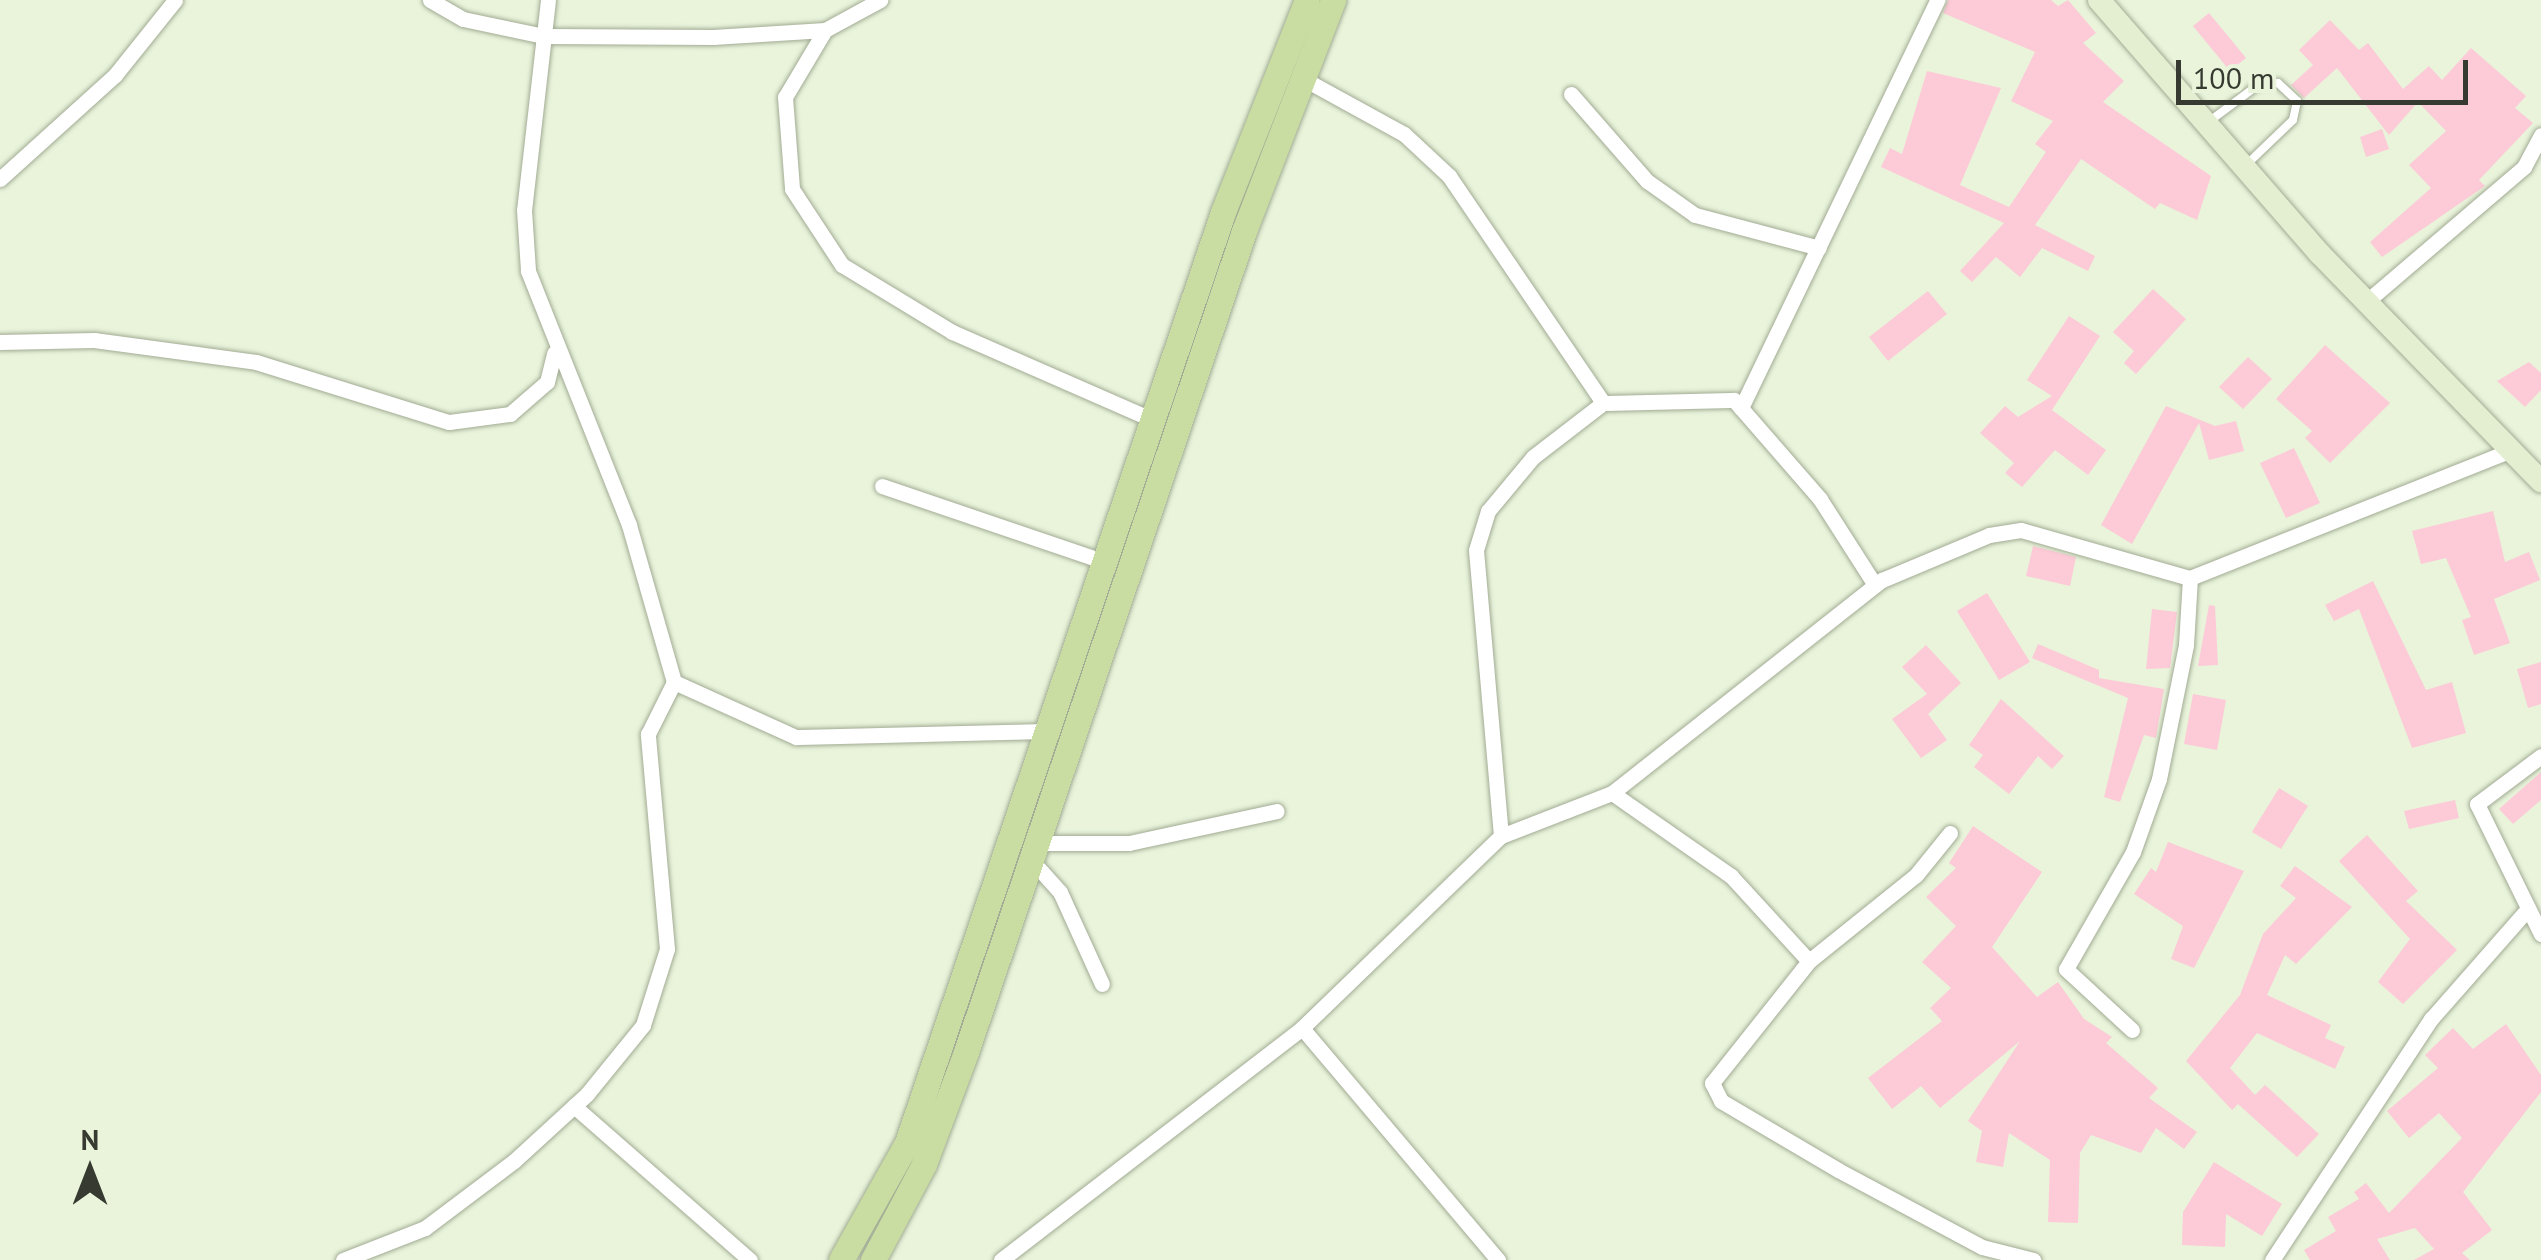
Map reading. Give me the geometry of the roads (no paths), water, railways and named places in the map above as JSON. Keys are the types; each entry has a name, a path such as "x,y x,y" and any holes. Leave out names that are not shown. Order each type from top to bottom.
{"main road":[{"path":"841,1260 907,1143 1108,563 1223,212 1307,0"},
{"path":"873,1260 924,1164 1332,0"},
{"path":"2100,0 2366,302 2541,481"}],"street":[{"path":"0,179 115,74 174,0"},
{"path":"430,0 464,19 544,36 825,30 880,0"},
{"path":"343,1260 426,1228 574,1106 643,1025 667,949 648,734 674,682 629,525 554,352 528,271 524,210 548,0"},
{"path":"1741,408 1937,0"},
{"path":"825,30 785,97 792,189 842,264 952,332 1156,420"},
{"path":"1302,78 1404,134 1449,176 1603,403"},
{"path":"1571,94 1647,182 1695,215 1820,248"},
{"path":"2366,302 2524,167 2541,136"},
{"path":"0,342 94,340 256,362 449,422 510,414 547,382 554,352"},
{"path":"1501,836 1476,550 1488,512 1533,457 1603,403 1734,400 1820,499 1875,585"},
{"path":"1001,1260 1302,1028 1501,836 1612,793 1875,585 1989,535 2021,530 2190,578 2509,451"},
{"path":"882,486 1108,563"},
{"path":"2132,1030 2066,969 2132,852 2159,779 2186,645 2190,578"},
{"path":"674,682 796,737 1048,731"},
{"path":"2541,756 2477,804 2524,912 2541,934"},
{"path":"1612,793 1731,876 1809,961"},
{"path":"1102,984 1060,892 1036,852 1130,843 1277,811"},
{"path":"1950,833 1916,875 1809,961 1719,1066 1712,1083 1721,1101 1982,1247 2032,1260"},
{"path":"2272,1260 2431,1019 2524,912"},
{"path":"1302,1028 1498,1260"},
{"path":"574,1106 750,1260"}],"lane":[{"path":"2208,122 2258,85 2278,83 2297,100 2293,120 2244,166"}]}
